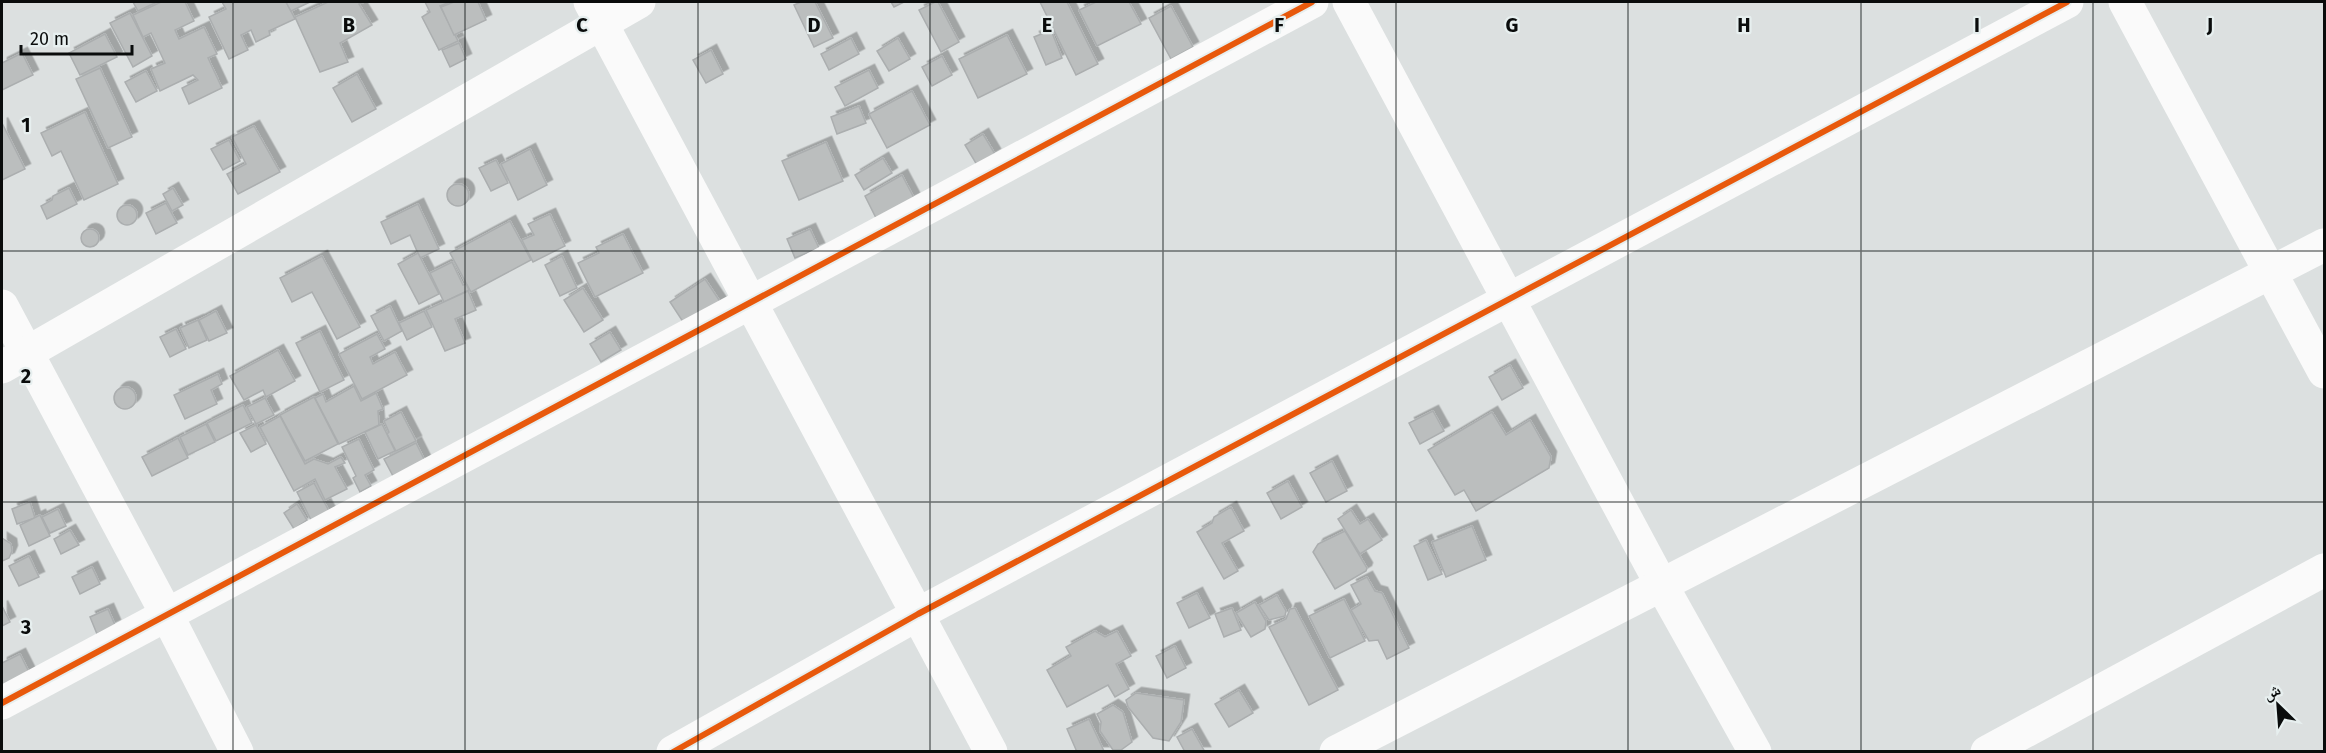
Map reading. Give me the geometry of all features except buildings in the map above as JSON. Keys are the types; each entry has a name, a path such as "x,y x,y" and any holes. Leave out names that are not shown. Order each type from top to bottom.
{"street":[{"path":"14,360 595,12 639,2"},
{"path":"2,704 1312,2"},
{"path":"1349,2 1661,584 1755,752"},
{"path":"673,752 918,614 2067,2"},
{"path":"2125,2 2325,372"},
{"path":"595,12 991,752"},
{"path":"1336,752 2325,245"},
{"path":"2,306 14,360 167,615 237,752"},
{"path":"1987,752 2325,570"}],"cycle path":[{"path":"2,703 1312,2"},
{"path":"673,752 918,614 2067,2"}]}
